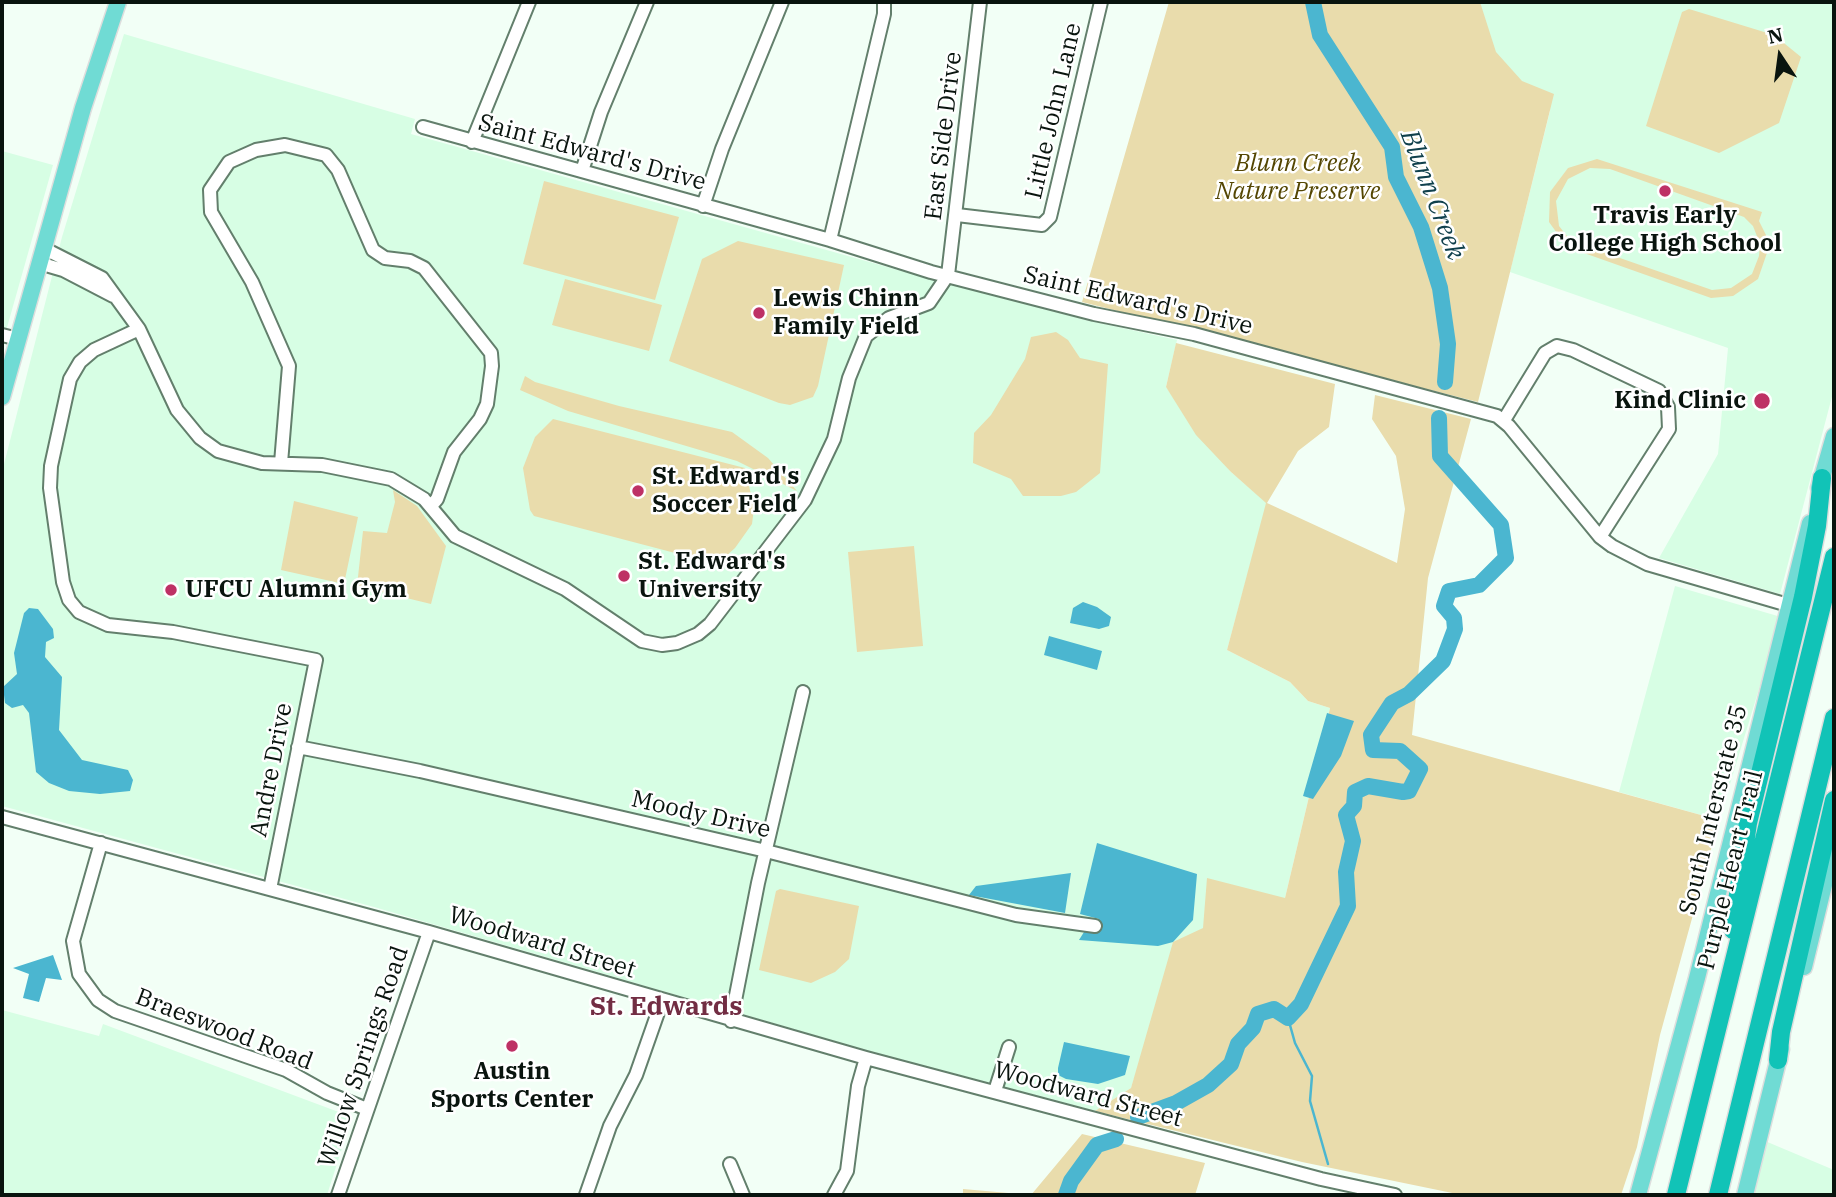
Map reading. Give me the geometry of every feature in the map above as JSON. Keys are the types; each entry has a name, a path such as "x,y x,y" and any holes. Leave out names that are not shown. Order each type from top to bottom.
{"highway":[{"path":"1730,979 1735,905 1748,823 1803,597 1817,526 1822,478"},
{"name":"Purple Heart Trail","path":"1676,1195 1834,557"},
{"path":"1718,1195 1830,746 1834,718"},
{"path":"1778,1060 1781,1032 1834,800"}],"main road":[{"path":"2,397 10,337 41,256 83,108 118,2"},
{"name":"South Interstate 35","path":"1638,1195 1697,978 1788,605 1834,436"},
{"path":"1745,1195 1834,844"}],"street":[{"path":"472,142 529,2"},
{"path":"582,170 601,112 647,2"},
{"path":"703,206 722,149 782,2"},
{"path":"830,240 884,14 884,2"},
{"name":"East Side Drive","path":"948,275 980,2"},
{"name":"Little John Lane","path":"957,215 1042,225 1051,217 1101,2"},
{"name":"Saint Edward's Drive","path":"423,127 948,275 1094,314 1204,336 1446,401 1504,420"},
{"path":"281,463 289,366 252,282 211,212 210,190 229,162 256,149 285,145 326,156 338,170 373,250 385,258 410,261 424,268 491,353 487,404 480,419 454,452 431,506"},
{"path":"41,256 92,271 102,278 139,329 177,410 200,438 218,451 242,460 322,465 391,479 431,506 455,536 565,589 642,641 662,645 689,638 710,624 805,500 834,439 849,378 866,336 889,318 929,303 948,275"},
{"name":"Andre Drive","path":"139,329 94,350 80,362 70,379 53,454 50,488 63,582 68,600 79,612 108,625 173,632 316,660 270,889"},
{"path":"1600,537 1669,429 1668,407 1659,391 1573,350 1557,346 1545,353 1504,420 1600,537 1628,556 1647,564 1788,605"},
{"path":"731,1021 766,851 803,692"},
{"name":"Moody Drive","path":"298,747 420,771 766,851 1016,915 1095,926"},
{"name":"Woodward Street","path":"2,817 429,932 866,1058 1321,1179 1395,1195"},
{"name":"Braeswood Road","path":"101,843 73,941 79,974 98,1000 115,1011 286,1070 327,1093 367,1109"},
{"name":"Willow Springs Road","path":"338,1195 429,932"},
{"path":"586,1195 610,1126 636,1075 662,1001"},
{"path":"995,1091 1009,1047"},
{"path":"834,1195 847,1171 858,1086 866,1058"},
{"path":"730,1164 743,1195"}],"shaded area":[{"name":"Travis Early College High School","path":"1455,2 1834,2 1834,389 1780,594 1659,558 1718,454 1728,348 1510,272 1550,111 1438,73"},
{"name":"St. Edward's University","path":"124,34 415,119 411,134 891,268 1086,320 1177,340 1166,387 1231,472 1267,503 1227,650 1290,682 1308,701 1330,708 1285,898 1203,928 1145,1046 1131,1088 1095,1111 865,1050 374,907 2,806 2,472 62,237"},
{"path":"2,151 53,165 6,331 2,330"},
{"path":"1675,586 1781,617 1719,820 1619,792"},
{"path":"2,1010 99,1036 103,1024 352,1117 327,1195 2,1195"},
{"path":"1765,1141 1834,1170 1834,1195 1754,1195"}],"green space":[{"name":"Blunn Creek Nature Preserve","path":"1169,2 1480,2 1496,52 1522,81 1554,94 1478,402 1082,302"},
{"path":"1689,9 1774,35 1801,57 1779,123 1719,153 1646,126 1682,12"},
{"path":"1597,159 1762,212 1759,221 1766,235 1768,250 1758,279 1733,296 1711,298 1567,247 1549,222 1550,192 1568,168","holes":["1590,168 1610,169 1744,217 1753,226 1760,244 1759,256 1752,274 1731,288 1712,290 1571,241 1559,226 1556,201 1568,179"]},
{"path":"544,181 679,217 655,300 523,264"},
{"name":"Lewis Chinn Family Field","path":"738,241 844,265 818,386 813,397 790,405 779,403 669,361 702,259"},
{"path":"565,279 662,305 649,351 552,325"},
{"path":"1056,332 1068,340 1080,358 1108,364 1100,473 1076,492 1061,496 1023,496 1011,479 973,463 974,433 991,415 1025,359 1031,337"},
{"path":"1176,343 1335,384 1329,427 1298,451 1267,503 1397,563 1405,509 1396,456 1372,419 1375,395 1471,419 1428,578 1412,735 1719,820 1660,1035 1637,1147 1621,1195 1462,1195 1302,1162 1095,1111 1131,1088 1173,942 1203,928 1207,878 1285,898 1330,708 1308,701 1290,682 1227,650 1266,503 1231,472 1196,435 1166,387"},
{"path":"525,376 535,382 619,406 732,432 768,458 797,491 737,461 568,411 520,390"},
{"name":"St. Edward's Soccer Field","path":"553,419 745,468 754,508 752,524 735,548 717,564 534,516 530,510 523,468 535,437"},
{"path":"393,490 417,506 446,546 431,604 357,586 363,531 387,533 395,502"},
{"path":"294,501 358,517 344,584 281,570"},
{"path":"914,546 923,646 857,652 848,552"},
{"path":"780,889 859,906 849,959 835,972 811,983 759,970 776,891"},
{"path":"1082,1134 1205,1163 1195,1195 1031,1195"},
{"path":"963,1189 1031,1195 963,1195"}],"water":[{"path":"1083,602 1097,607 1111,617 1109,626 1099,629 1070,623 1073,608"},
{"path":"29,608 38,609 53,629 54,638 46,642 45,657 62,677 59,730 82,760 128,770 133,780 130,791 100,794 69,791 49,783 36,772 29,713 23,705 12,708 5,703 3,687 17,674 14,653 24,613"},
{"path":"1049,636 1102,651 1097,670 1044,655"},
{"path":"1327,713 1354,721 1341,756 1313,799 1303,796"},
{"path":"1097,843 1197,874 1193,920 1173,942 1158,946 1079,940 1084,932 1098,930 1099,919 1080,914"},
{"path":"1071,873 1065,913 969,895 976,886"},
{"path":"53,955 62,980 46,978 39,1002 23,998 29,974 13,968"},
{"path":"1064,1042 1130,1056 1125,1075 1098,1084 1066,1079 1058,1075"}],"waterway":[{"name":"Blunn Creek","path":"1313,2 1320,35 1392,147 1396,177 1421,227 1440,288 1448,344 1445,382"},
{"name":"Blunn Creek","path":"1138,1117 1176,1103 1208,1085 1231,1064 1238,1044 1253,1028 1258,1014 1274,1009 1288,1018 1301,1004 1348,906 1346,872 1353,841 1346,815 1354,806 1355,792 1368,786 1409,791 1420,769 1400,751 1373,750 1371,735 1392,703 1409,694 1443,661 1455,629 1454,618 1444,606 1449,591 1479,585 1506,558 1501,525 1440,456 1439,418"},
{"path":"1288,1018 1295,1043 1312,1076 1310,1101 1328,1164"},
{"name":"Blunn Creek","path":"1066,1195 1071,1181 1097,1145 1116,1139"}],"place":[{"name":"Travis Early College High School","path":"1665,191"},
{"name":"Lewis Chinn Family Field","path":"759,313"},
{"name":"Kind Clinic","path":"1762,401"},
{"name":"St. Edward's Soccer Field","path":"638,491"},
{"name":"St. Edward's University","path":"624,576"},
{"name":"UFCU Alumni Gym","path":"171,590"},
{"name":"Austin Sports Center","path":"512,1046"}],"district":[{"name":"St. Edwards","path":"666,1007"}]}
